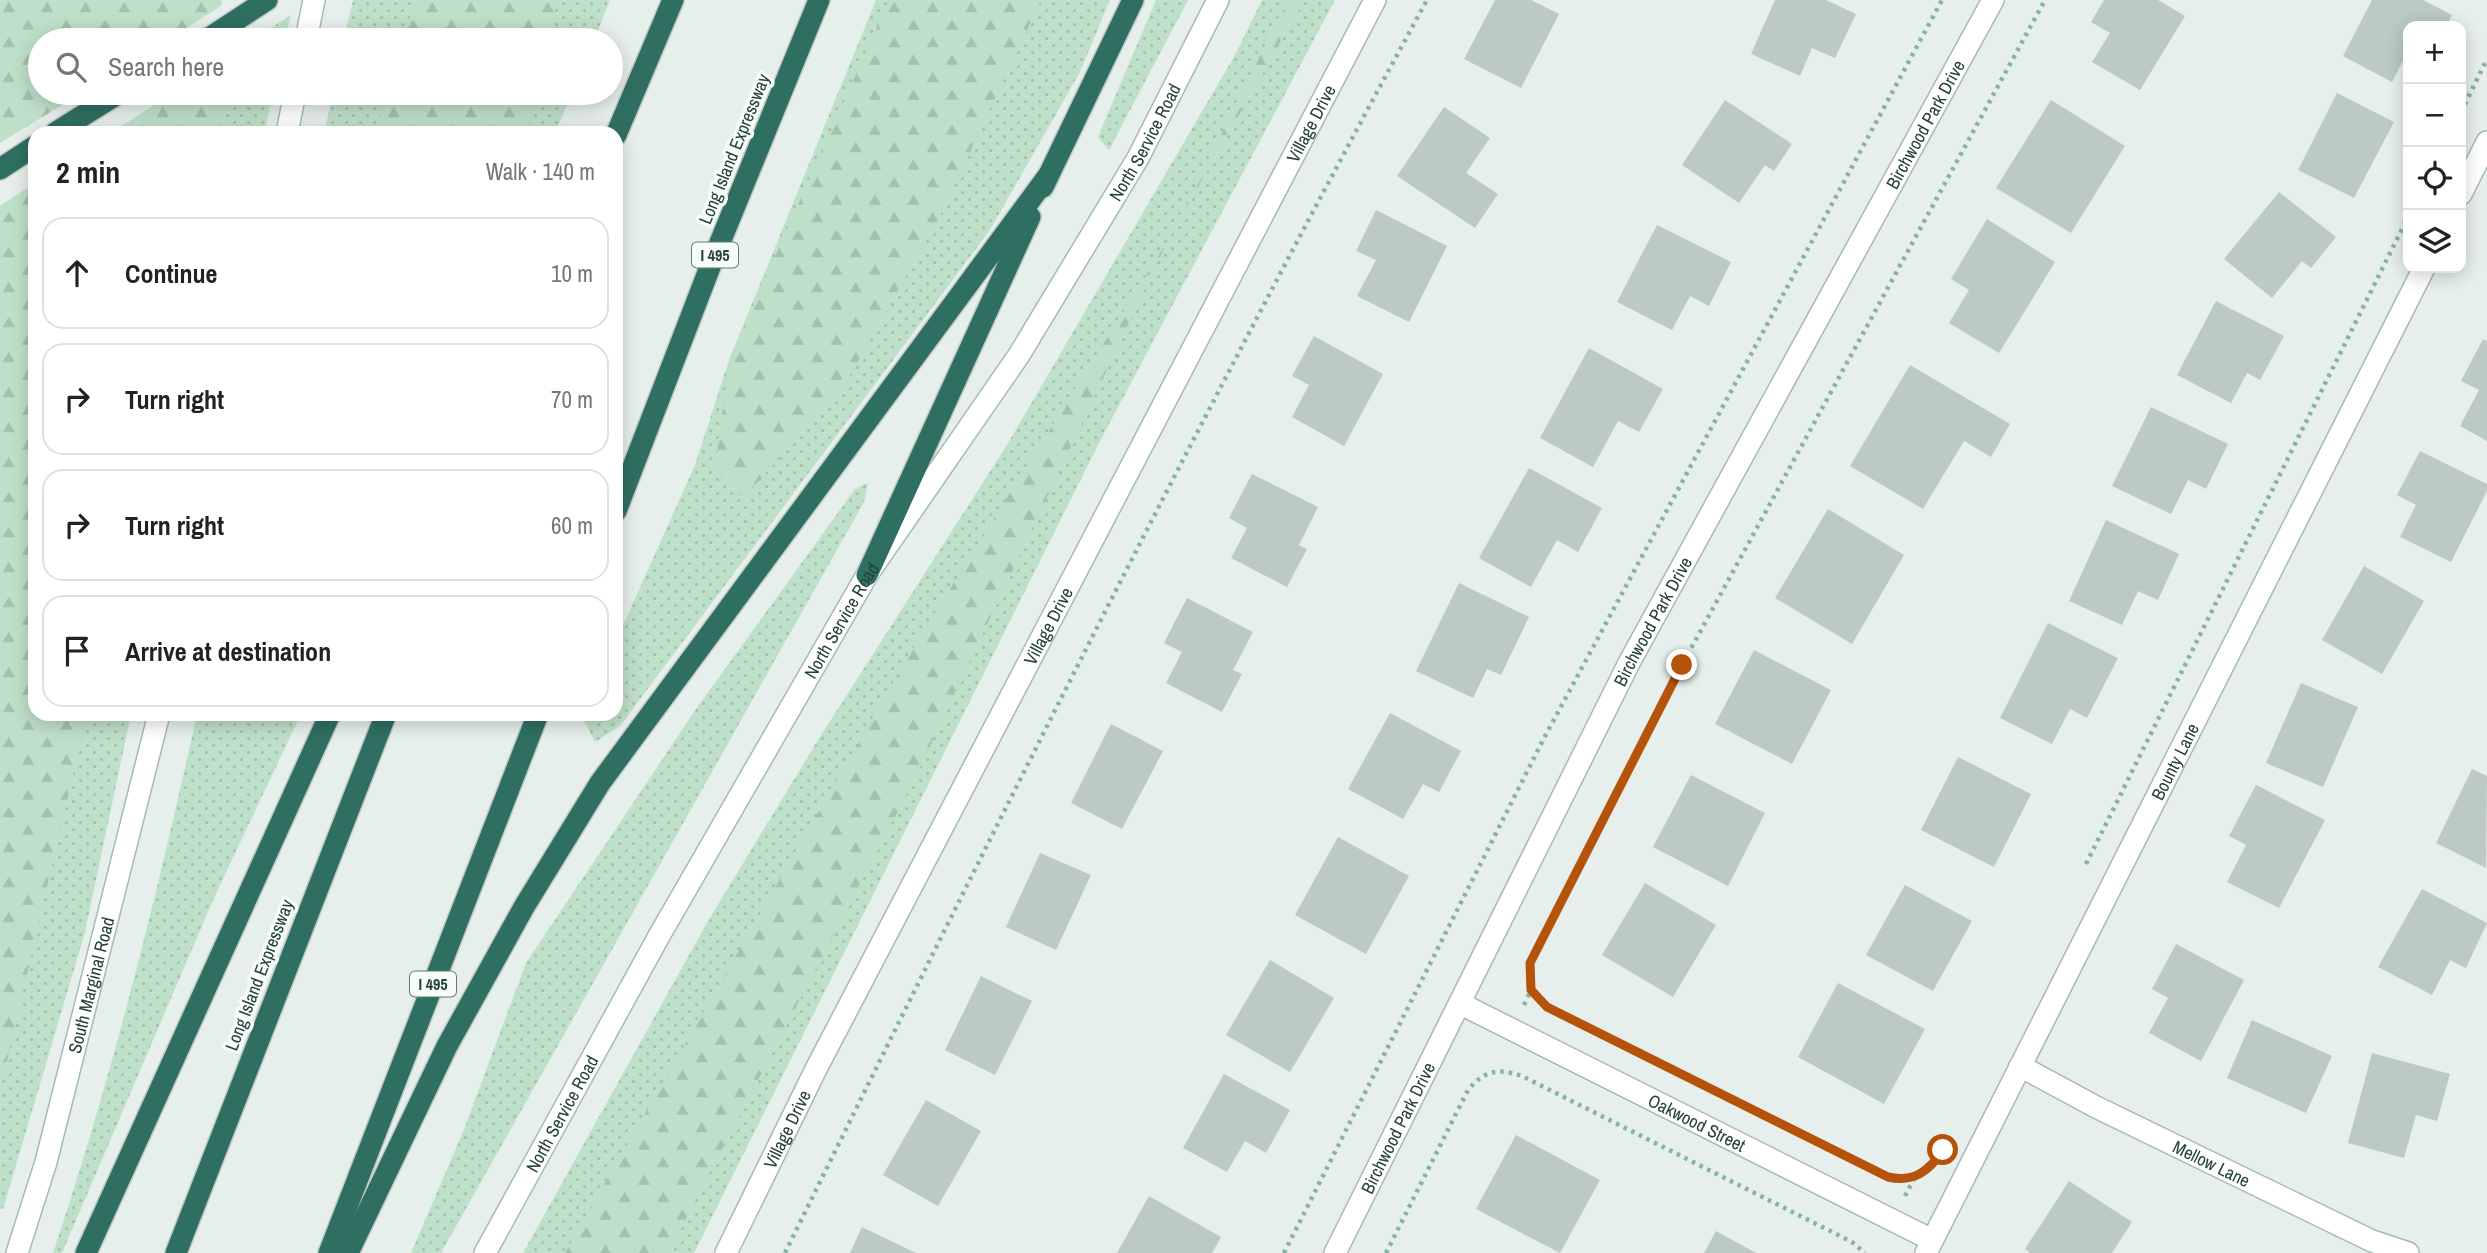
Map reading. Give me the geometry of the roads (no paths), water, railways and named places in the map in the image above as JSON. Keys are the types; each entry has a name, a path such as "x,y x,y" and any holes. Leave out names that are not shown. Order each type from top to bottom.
{"highway":[{"path":"224,28 267,0"},
{"path":"620,126 673,0"},
{"name":"Long Island Expressway","path":"623,493 710,267 819,0"},
{"path":"867,575 1048,176 1133,0"},
{"path":"66,126 100,105"},
{"path":"0,169 28,151"},
{"path":"348,1253 447,1046 524,907 600,783 1048,176"},
{"path":"86,1253 327,721"},
{"name":"Long Island Expressway","path":"176,1253 383,721"},
{"name":"I 495","path":"329,1253 534,721"}],"street":[{"path":"308,28 314,0"},
{"name":"North Service Road","path":"485,1253 659,936 867,575 1026,344 1138,158 1218,0"},
{"name":"Village Drive","path":"726,1253 816,1069 1375,0"},
{"name":"Birchwood Park Drive","path":"1335,1253 1461,1004 1499,918 1630,661 1993,0"},
{"path":"288,126 293,105"},
{"path":"2466,184 2487,142"},
{"name":"Bounty Lane","path":"1929,1246 2421,273"},
{"name":"South Marginal Road","path":"17,1253 46,1161 157,721"},
{"name":"Oakwood Street","path":"1461,1004 1929,1246"},
{"name":"Mellow Lane","path":"2020,1066 2096,1107 2372,1241 2408,1253"}]}
